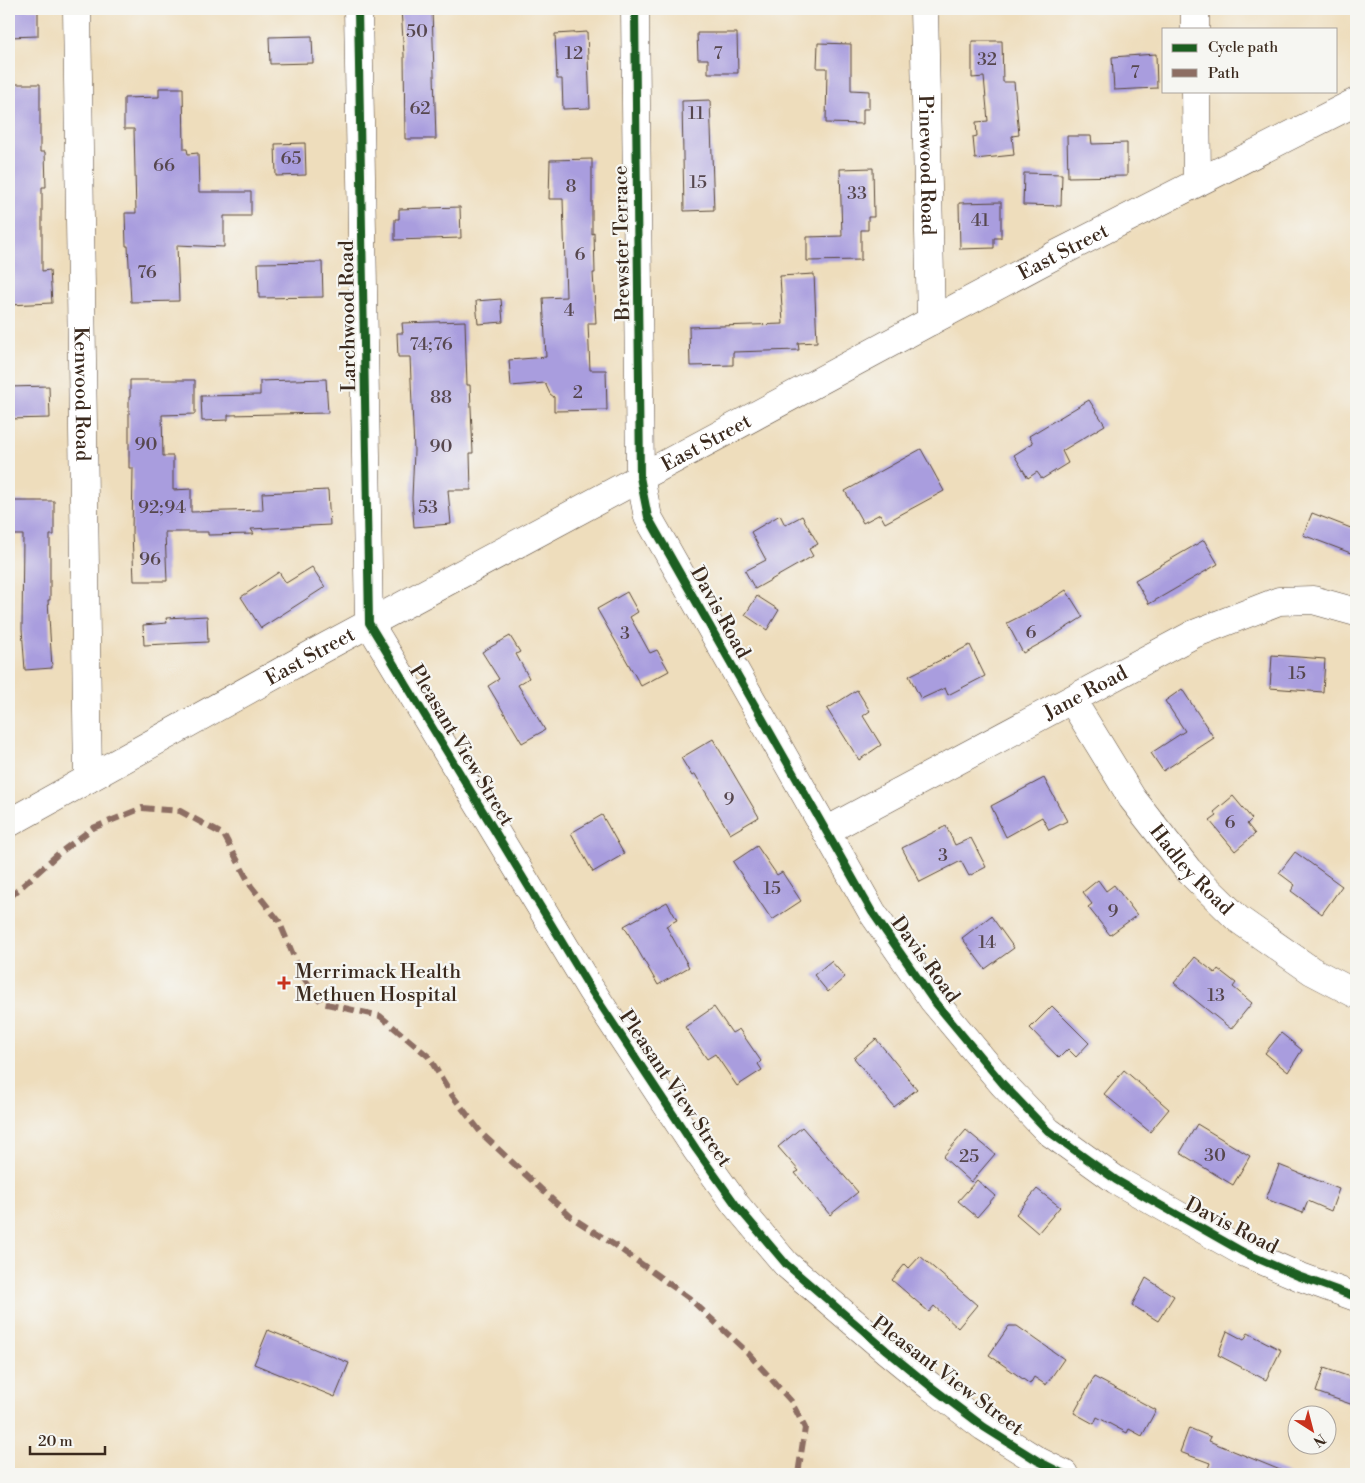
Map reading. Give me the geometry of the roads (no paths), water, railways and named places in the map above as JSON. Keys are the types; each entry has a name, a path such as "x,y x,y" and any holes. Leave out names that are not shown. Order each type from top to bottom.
{"street":[{"name":"Kenwood Road","path":"76,9 88,779"},
{"name":"Larchwood Road","path":"358,9 369,624"},
{"name":"Brewster Terrace","path":"634,9 640,477"},
{"name":"Pinewood Road","path":"924,9 931,321"},
{"path":"1195,9 1195,28"},
{"path":"1196,92 1197,182"},
{"name":"East Street","path":"9,823 369,624 931,321 1057,254 1356,102"},
{"name":"Davis Road","path":"640,477 648,517 872,912 933,1000 1004,1084 1048,1131 1116,1180 1243,1252 1298,1276 1356,1297"},
{"name":"Jane Road","path":"826,831 1194,634 1279,601 1313,600 1356,612"},
{"name":"Pleasant View Street","path":"369,624 591,990 691,1142 736,1205 786,1264 886,1350 984,1427 1038,1461 1064,1474"},
{"name":"Hadley Road","path":"1072,700 1132,798 1188,870 1238,919 1312,971 1356,994"}],"place":[{"name":"Merrimack Health Methuen Hospital","path":"284,983"}]}
